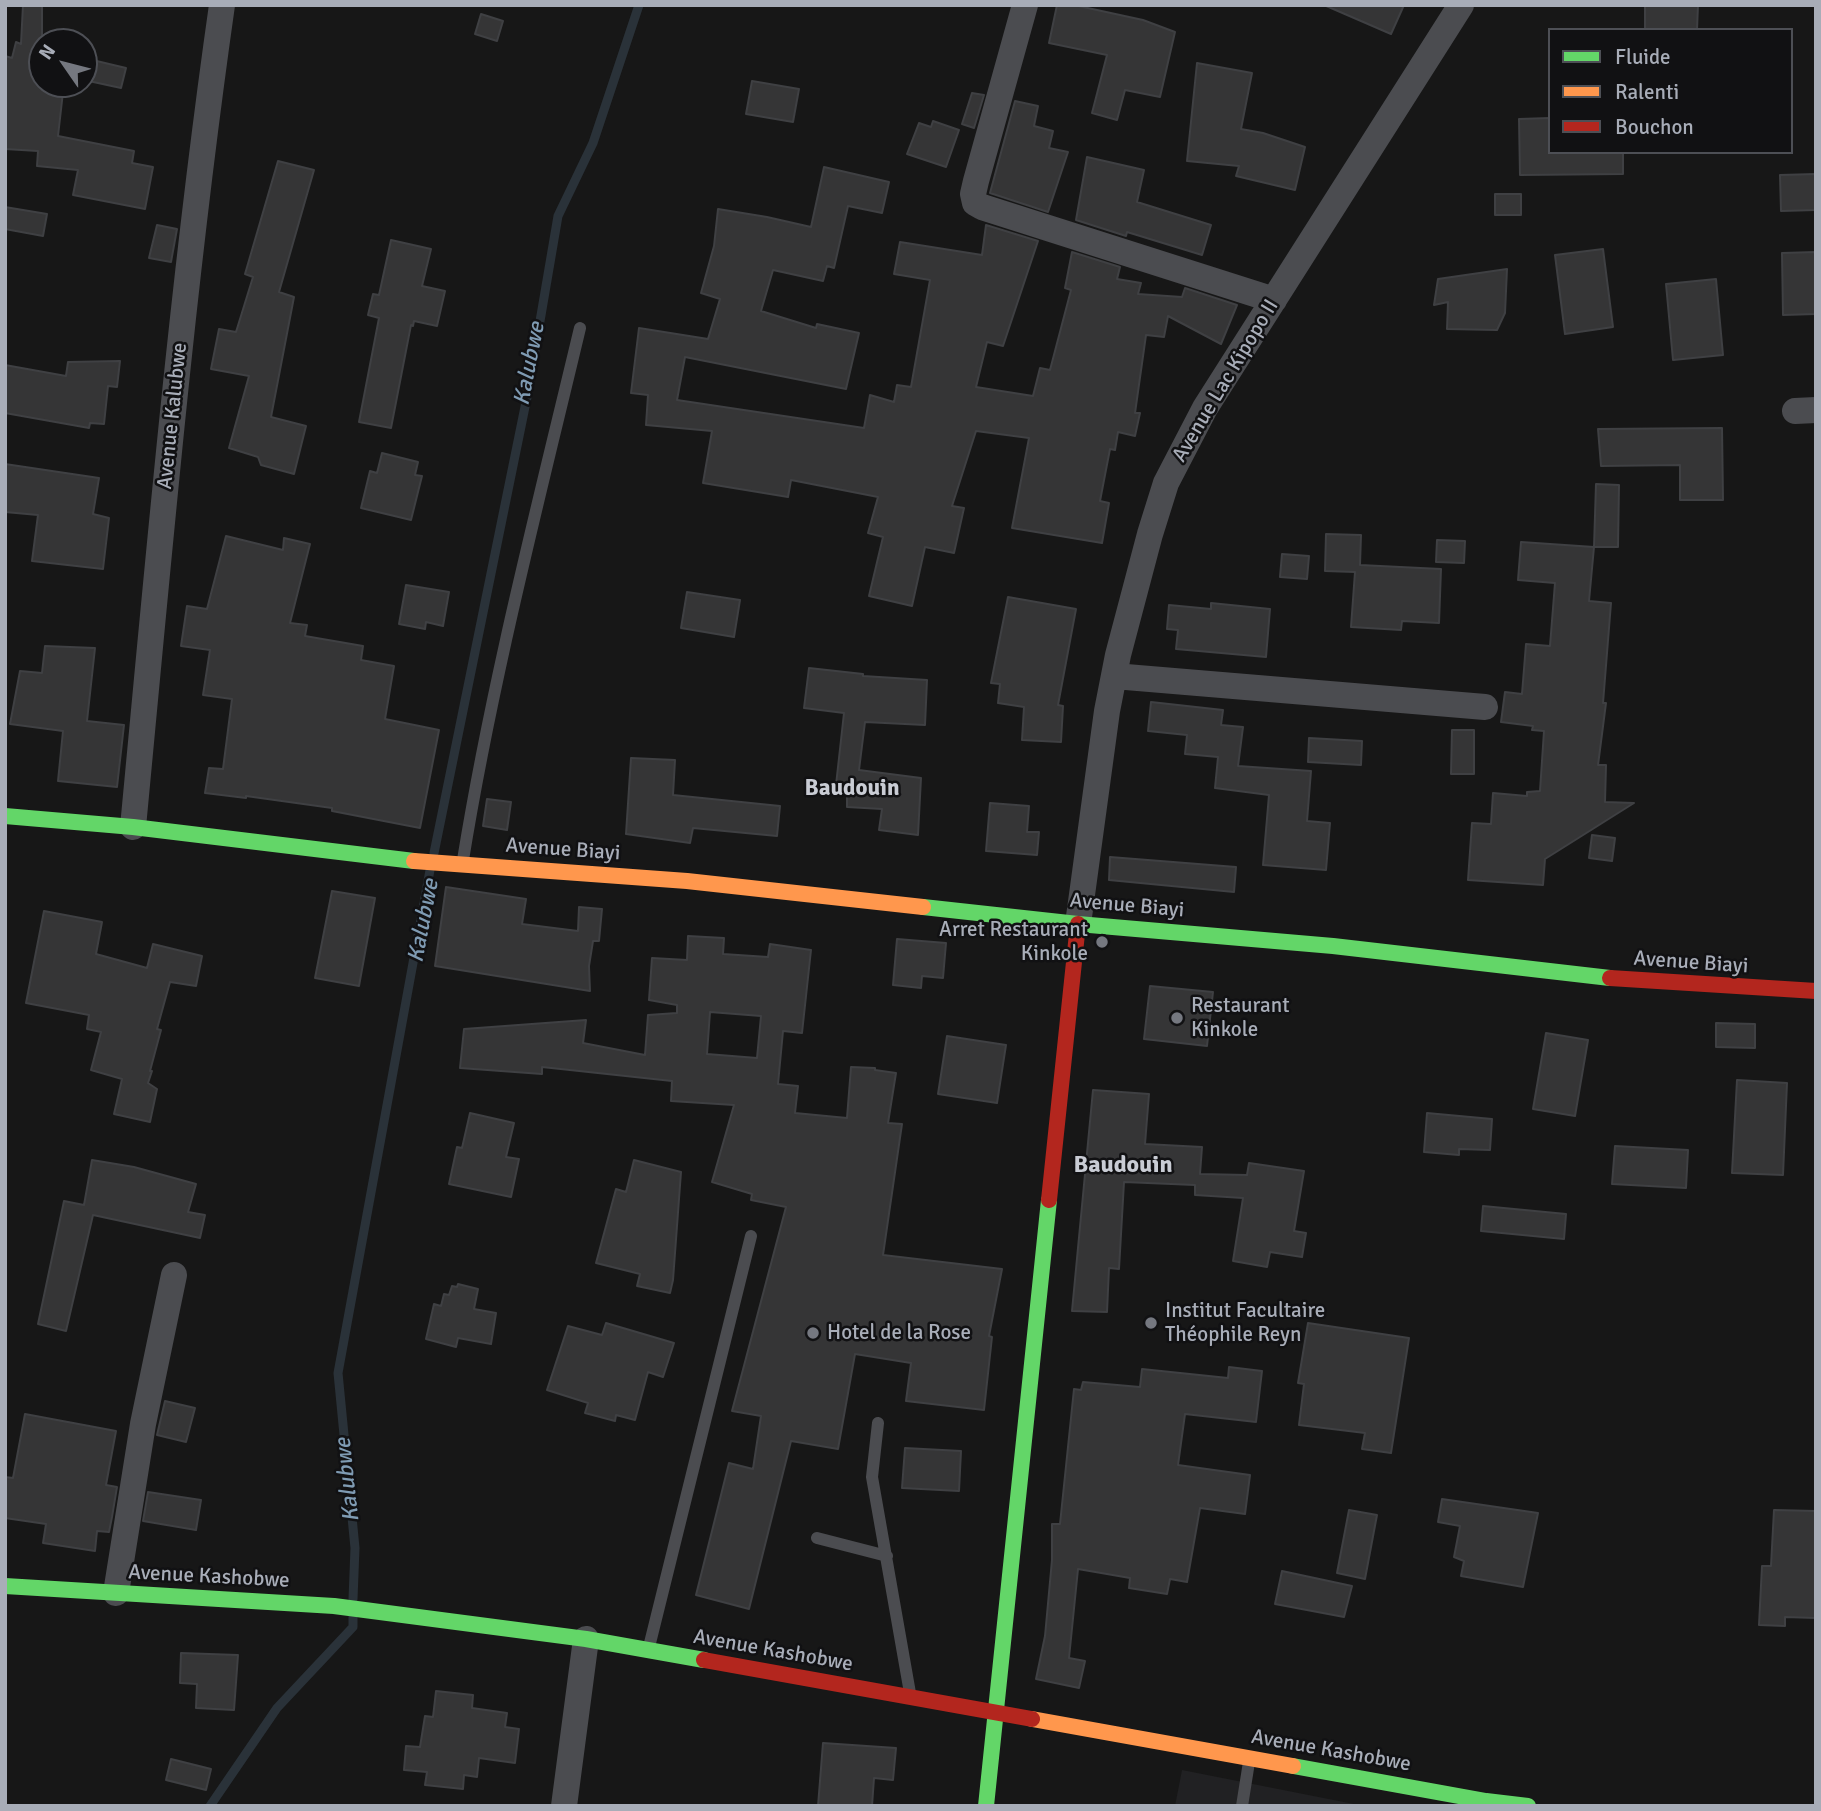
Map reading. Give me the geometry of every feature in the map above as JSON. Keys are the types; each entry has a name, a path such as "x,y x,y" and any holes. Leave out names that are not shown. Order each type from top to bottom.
{"street":[{"name":"Avenue Kalubwe","path":"132,827 179,351 222,5"},
{"path":"1025,5 976,181 973,194 975,203 1274,300"},
{"name":"Avenue Lac Kipopo II","path":"1078,924 1107,711 1150,534 1166,483 1205,408 1461,5"},
{"path":"1114,676 1485,707"},
{"path":"5,816 132,827"},
{"name":"Avenue Biayi","path":"132,827 417,861 687,881 1078,924 1333,946 1589,977 1816,991"},
{"path":"986,1806 1078,924"},
{"path":"116,1593 143,1424 174,1275"},
{"name":"Avenue Kashobwe","path":"5,1586 334,1606 586,1639 1486,1801 1528,1806"},
{"path":"564,1806 586,1639"}],"lane":[{"path":"462,864 474,790 512,612 580,328"},
{"path":"648,1650 751,1236"},
{"path":"878,1423 872,1477 911,1697"},
{"path":"817,1538 887,1556"},
{"path":"1242,1806 1250,1758"}],"shaded area":[{"path":"1182,1770 1364,1806 1175,1806"}],"building":[{"path":"23,5 42,5 42,28 28,28 28,98 62,98 58,136 134,151 132,163 153,167 145,209 73,195 78,170 37,166 38,151 5,149 5,56 12,58 16,42 21,44"},
{"path":"1057,5 1074,5 1143,20 1175,32 1160,97 1125,90 1117,120 1092,113 1107,55 1049,43"},
{"path":"1324,5 1404,5 1391,34"},
{"path":"1645,5 1698,5 1697,28 1645,28"},
{"path":"481,14 503,21 497,41 475,34"},
{"path":"98,61 126,68 121,88 98,83"},
{"path":"1197,63 1252,73 1241,129 1263,133 1305,147 1295,190 1236,176 1239,166 1187,161"},
{"path":"752,81 799,89 793,122 746,114"},
{"path":"972,93 984,95 974,128 962,124"},
{"path":"1015,101 1038,106 1034,126 1053,131 1049,148 1068,152 1048,212 990,193"},
{"path":"1548,118 1548,154 1623,154 1623,174 1520,175 1519,119"},
{"path":"933,121 959,130 946,167 907,154 919,123 931,127"},
{"path":"1087,157 1144,170 1137,202 1211,225 1202,255 1076,220"},
{"path":"278,161 314,170 279,292 294,297 271,417 306,426 294,474 261,465 258,457 229,448 249,376 211,369 219,329 236,332 253,277 245,274"},
{"path":"824,167 889,182 882,213 848,206 834,268 827,266 823,281 773,270 761,311 816,328 817,324 859,333 846,389 685,357 677,400 864,428 870,395 894,402 897,385 911,387 930,280 894,274 900,242 982,255 986,225 1038,241 1003,346 987,342 976,387 1033,396 1040,368 1050,370 1071,290 1065,288 1072,252 1120,267 1117,279 1141,283 1138,294 1182,297 1185,288 1237,305 1221,344 1168,316 1164,337 1146,335 1135,413 1140,413 1135,436 1118,432 1115,450 1110,449 1100,501 1109,503 1102,543 1012,528 1029,438 976,431 952,506 964,508 954,553 925,547 912,606 869,596 883,537 868,533 878,497 791,480 788,497 703,483 712,431 646,425 648,395 631,393 639,328 708,339 720,299 701,293 714,246 718,209 811,227"},
{"path":"1816,174 1816,210 1781,211 1780,175"},
{"path":"1495,194 1521,194 1521,215 1495,215"},
{"path":"5,207 47,214 43,236 5,229"},
{"path":"157,225 177,229 171,262 149,258"},
{"path":"391,240 431,249 422,286 445,291 437,326 414,321 413,326 411,325 391,428 359,422 379,318 368,315 373,294 379,295"},
{"path":"1603,249 1613,327 1565,334 1555,255"},
{"path":"1816,252 1816,314 1783,315 1782,253"},
{"path":"1507,269 1505,313 1497,330 1447,329 1448,302 1434,305 1438,279"},
{"path":"1716,279 1723,355 1673,360 1666,284"},
{"path":"120,361 117,387 108,386 104,424 90,423 89,428 5,413 5,365 66,376 68,362"},
{"path":"1722,428 1723,500 1680,500 1680,465 1601,466 1598,429"},
{"path":"382,453 418,462 415,475 422,476 411,520 361,508 370,471 377,473"},
{"path":"5,464 99,478 93,514 109,518 103,569 32,561 38,515 5,512"},
{"path":"1596,484 1619,485 1618,547 1594,547"},
{"path":"1326,534 1361,535 1360,565 1441,569 1439,623 1402,621 1401,630 1351,627 1355,572 1325,571"},
{"path":"226,536 283,550 284,538 310,544 290,623 307,625 305,636 363,646 361,660 394,666 385,719 439,730 420,828 332,811 332,808 205,793 209,768 223,769 232,699 203,695 210,650 181,646 187,606 207,609"},
{"path":"1437,540 1465,541 1464,563 1436,562"},
{"path":"1521,542 1594,547 1589,601 1611,603 1603,703 1606,703 1598,765 1606,765 1605,802 1634,803 1545,859 1543,885 1468,880 1472,823 1491,824 1493,793 1527,796 1527,792 1540,791 1544,731 1532,730 1533,726 1501,722 1505,692 1522,694 1526,644 1550,646 1555,583 1518,580"},
{"path":"1282,554 1309,556 1307,579 1280,577"},
{"path":"406,585 449,592 443,626 426,622 425,629 399,624"},
{"path":"687,592 740,600 734,637 681,628"},
{"path":"1008,597 1076,609 1058,705 1063,706 1061,742 1022,740 1024,707 998,703 1000,684 991,683"},
{"path":"1211,603 1270,609 1266,657 1176,649 1178,630 1167,629 1169,605 1211,609"},
{"path":"45,646 95,648 87,721 124,725 117,787 58,781 63,731 10,724 20,671 42,673"},
{"path":"809,668 863,676 927,680 925,725 865,722 859,770 921,778 918,835 879,830 882,809 847,807 847,794 835,794 844,713 804,708"},
{"path":"1151,702 1223,710 1221,725 1243,727 1238,766 1311,771 1307,821 1330,823 1326,870 1263,865 1269,795 1215,788 1218,757 1185,754 1187,735 1148,731"},
{"path":"1452,730 1474,730 1474,774 1451,774"},
{"path":"1309,738 1362,741 1361,765 1308,762"},
{"path":"631,758 675,760 673,795 780,806 777,836 693,828 690,843 626,834"},
{"path":"487,799 511,802 507,830 483,826"},
{"path":"990,803 1029,806 1027,832 1039,832 1037,855 986,851"},
{"path":"1592,835 1615,838 1612,861 1589,858"},
{"path":"1110,857 1236,867 1234,892 1109,880"},
{"path":"446,887 526,899 522,924 578,931 579,907 602,909 599,941 593,941 589,966 590,991 435,966"},
{"path":"332,891 375,898 359,986 315,978"},
{"path":"44,911 102,922 96,954 147,968 153,944 202,956 196,986 170,982 157,1029 161,1030 148,1083 157,1089 150,1122 114,1114 122,1079 91,1070 101,1032 87,1029 89,1015 26,1003"},
{"path":"688,936 724,938 723,954 768,957 770,944 811,950 802,1033 783,1031 778,1084 798,1086 795,1113 847,1118 851,1067 875,1068 896,1073 888,1123 902,1124 883,1255 1002,1269 989,1336 992,1337 984,1410 906,1401 911,1363 855,1354 838,1449 791,1441 749,1609 696,1595 729,1463 753,1469 761,1416 732,1411 786,1207 751,1200 752,1194 712,1182 734,1105 671,1101 672,1081 542,1067 542,1074 460,1068 464,1029 586,1020 583,1043 645,1055 648,1015 677,1013 677,1005 649,1000 652,958 687,960","holes":["710,1012 761,1016 757,1058 707,1054"]},
{"path":"897,939 946,943 943,978 922,976 921,988 893,985"},
{"path":"1150,986 1213,992 1207,1046 1144,1039"},
{"path":"1716,1023 1755,1024 1755,1048 1716,1047"},
{"path":"1546,1033 1588,1040 1575,1116 1533,1109"},
{"path":"947,1036 1006,1045 997,1103 938,1094"},
{"path":"1737,1080 1787,1083 1783,1175 1732,1173"},
{"path":"1093,1090 1149,1094 1145,1144 1202,1147 1200,1174 1247,1175 1249,1163 1304,1171 1294,1231 1306,1233 1302,1257 1270,1252 1267,1267 1233,1261 1243,1198 1195,1195 1195,1185 1124,1182 1119,1269 1109,1268 1107,1312 1072,1311"},
{"path":"470,1113 514,1123 506,1157 519,1159 511,1197 449,1184 457,1147 462,1148"},
{"path":"1427,1113 1492,1119 1490,1150 1459,1149 1459,1155 1424,1152"},
{"path":"1615,1146 1688,1150 1686,1188 1612,1184"},
{"path":"92,1160 134,1167 196,1184 188,1212 205,1215 200,1238 93,1215 66,1331 38,1324 64,1201 84,1205"},
{"path":"634,1160 681,1172 670,1293 637,1286 640,1274 596,1263 616,1189 626,1192"},
{"path":"1483,1206 1566,1214 1564,1239 1481,1231"},
{"path":"458,1284 478,1289 474,1309 496,1313 491,1344 458,1338 456,1347 426,1339 434,1304 441,1306 444,1294 449,1295 452,1286 457,1287"},
{"path":"606,1323 674,1343 663,1377 648,1372 635,1420 616,1415 615,1421 585,1413 588,1403 547,1390 568,1326 602,1335"},
{"path":"1308,1323 1409,1338 1391,1453 1362,1449 1365,1433 1299,1425 1304,1384 1298,1383"},
{"path":"1229,1367 1262,1371 1256,1422 1185,1414 1178,1465 1250,1475 1245,1514 1200,1508 1187,1582 1170,1579 1167,1594 1129,1588 1130,1578 1078,1569 1069,1658 1085,1661 1079,1688 1036,1679 1045,1636 1052,1560 1052,1524 1060,1524 1074,1389 1081,1390 1083,1382 1140,1387 1142,1369 1228,1378"},
{"path":"165,1401 195,1408 186,1442 157,1435"},
{"path":"25,1414 116,1431 106,1485 117,1487 112,1517 109,1532 97,1531 95,1551 43,1543 46,1524 5,1518 5,1477 13,1478"},
{"path":"905,1448 961,1451 959,1491 902,1488"},
{"path":"148,1492 201,1500 196,1530 143,1521"},
{"path":"1442,1499 1538,1513 1523,1587 1461,1576 1464,1561 1454,1557 1460,1526 1438,1522"},
{"path":"1349,1510 1377,1515 1365,1579 1337,1573"},
{"path":"1774,1510 1816,1511 1816,1618 1785,1617 1785,1626 1759,1625 1762,1566 1771,1566"},
{"path":"1282,1571 1352,1586 1344,1617 1275,1604"},
{"path":"181,1653 238,1655 234,1710 196,1708 197,1684 180,1683"},
{"path":"436,1691 473,1695 472,1708 507,1713 505,1727 519,1729 515,1763 479,1758 477,1777 464,1775 463,1789 425,1785 427,1772 404,1770 406,1746 420,1747 425,1716 433,1717"},
{"path":"823,1743 896,1748 893,1780 874,1778 872,1806 818,1806"},
{"path":"171,1759 211,1769 206,1790 166,1780"}],"waterway":[{"name":"Kalubwe","path":"434,853 527,397 558,216 593,143 639,5"},
{"name":"Kalubwe","path":"353,1599 355,1548 338,1373 430,870"},
{"name":"Kalubwe","path":"210,1806 277,1708 353,1627 353,1617"}],"traffic: fast":[{"path":"5,816 133,827 414,861"},
{"path":"923,907 1078,924 1333,946 1610,978"},
{"path":"986,1806 1049,1200"},
{"path":"5,1586 334,1606 586,1639 704,1660"},
{"path":"1293,1766 1486,1801 1528,1806"}],"traffic: slow":[{"path":"414,861 687,881 923,907"},
{"path":"1032,1719 1293,1766"}],"traffic: jam":[{"path":"1049,1200 1078,924"},
{"path":"1610,978 1816,991"},
{"path":"704,1660 1032,1719"}],"place":[{"name":"Arret Restaurant Kinkole","path":"1102,942"},
{"name":"Restaurant Kinkole","path":"1177,1018"},
{"name":"Institut Facultaire Théophile Reyn","path":"1151,1323"},
{"name":"Hotel de la Rose","path":"813,1333"}],"district":[{"name":"Baudouin","path":"852,789"},
{"name":"Baudouin","path":"1123,1166"}]}
